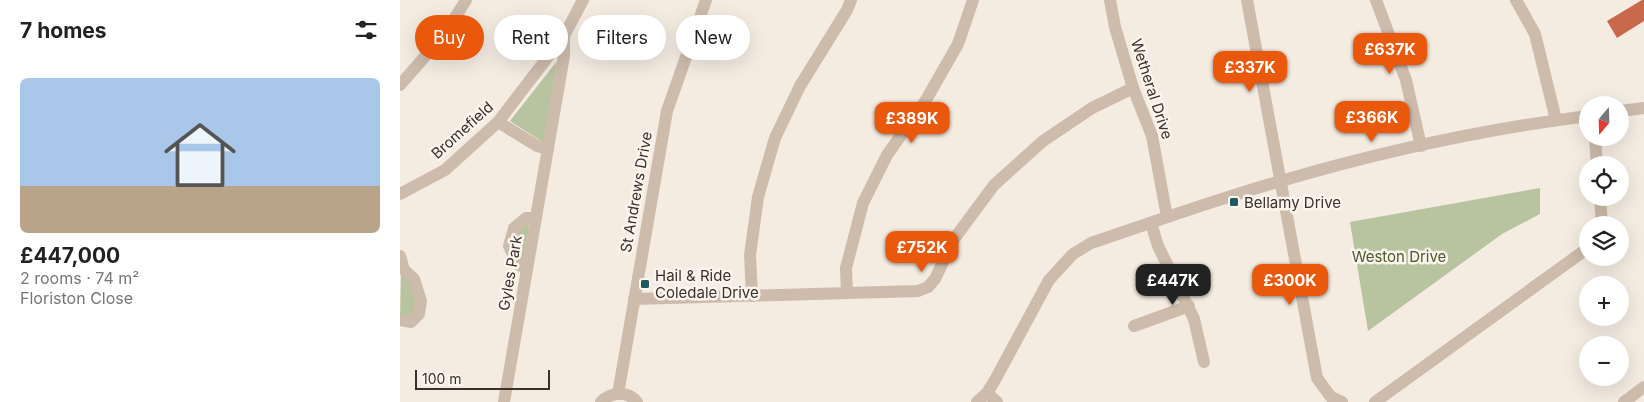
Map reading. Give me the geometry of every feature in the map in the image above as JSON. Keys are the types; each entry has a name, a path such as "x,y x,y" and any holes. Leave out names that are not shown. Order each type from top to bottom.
{"street":[{"path":"400,85 458,14 466,0"},
{"name":"Bromefield","path":"568,28 583,0"},
{"name":"St Andrews Drive","path":"618,394 667,111 706,0"},
{"path":"752,296 750,255 758,197 775,138 800,86 847,10 851,0"},
{"path":"847,292 846,268 863,203 887,155 926,100 958,44 973,0"},
{"name":"Wetheral Drive","path":"1110,0 1115,27 1133,88 1152,136 1167,217"},
{"path":"1247,0 1318,378 1331,397 1342,402"},
{"path":"1376,0 1406,80 1421,146"},
{"path":"1516,0 1535,34 1556,120"},
{"name":"Bromefield","path":"400,194 445,170 498,122 546,60"},
{"name":"Gyles Park","path":"504,402 563,60"},
{"path":"634,299 918,291 928,287 935,279 954,239 994,186 1043,141 1092,108 1133,88"},
{"path":"1629,110 1644,108"},
{"path":"977,402 987,393 995,380 1049,280 1074,254 1091,243 1281,181 1421,146 1579,117"},
{"path":"498,122 537,146 548,149"},
{"path":"527,269 517,264 509,246 514,228 526,218 536,218"},
{"path":"1151,223 1161,252 1194,319 1204,362"},
{"path":"1375,402 1579,255"},
{"path":"400,256 402,273 414,280 421,301 419,314 411,322 400,320"},
{"path":"1134,326 1189,306"},
{"path":"1624,402 1644,388"},
{"path":"987,393 997,402"},
{"path":"601,402 607,396 618,394 628,395 637,402"}],"green space":[{"path":"557,61 544,143 510,121"},
{"name":"Weston Drive","path":"1540,188 1540,214 1502,234 1368,331 1350,222"},
{"path":"528,223 529,227 522,262 518,261 514,239 517,232"},
{"path":"401,275 408,275 418,301 413,313 408,317 400,317"}],"building":[{"path":"1644,0 1644,21 1617,38 1607,21"}],"place":[{"name":"Bellamy Drive","path":"1234,202"},
{"name":"Hail & Ride Coledale Drive","path":"645,284"}]}
